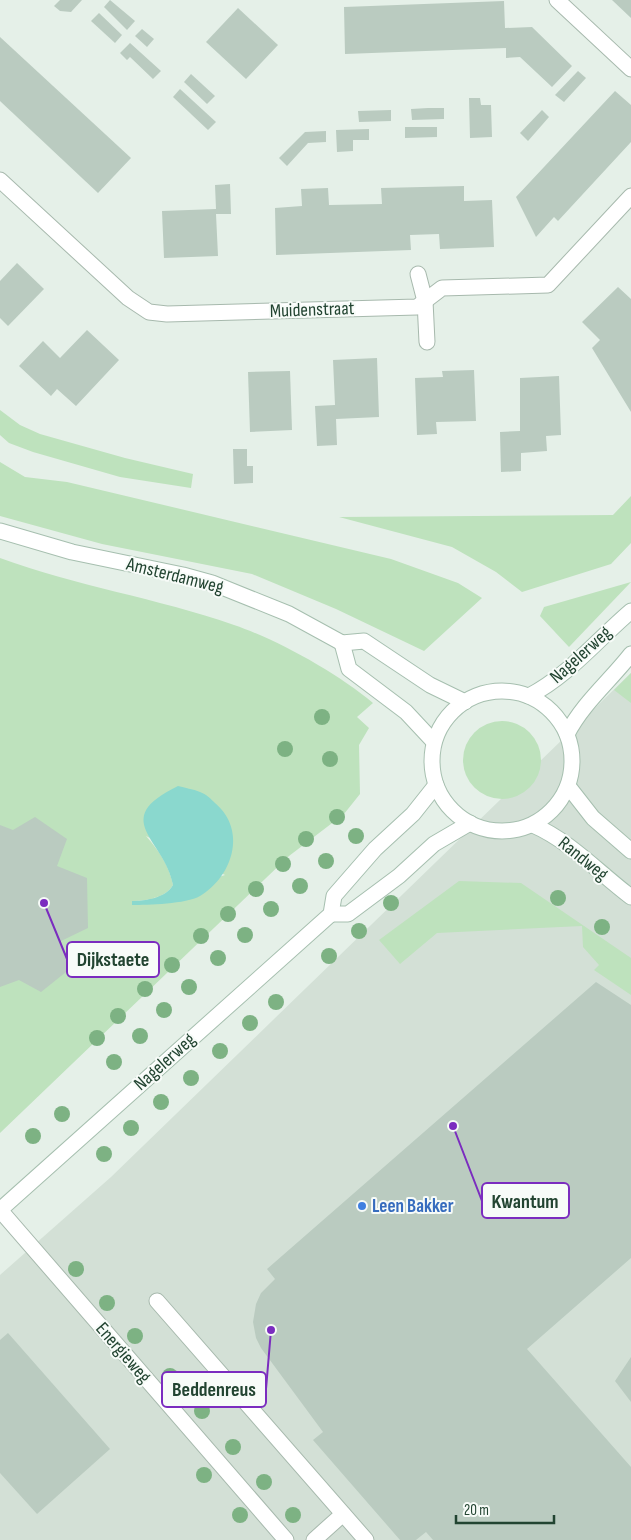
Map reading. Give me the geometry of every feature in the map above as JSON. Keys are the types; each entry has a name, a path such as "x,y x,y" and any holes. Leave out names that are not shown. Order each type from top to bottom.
{"street":[{"path":"557,0 631,69"},
{"name":"Muidenstraat","path":"0,180 118,290 149,312 188,314 417,307 442,288 548,284 631,196"},
{"path":"418,274 425,301 427,342"},
{"name":"Amsterdamweg","path":"0,531 72,552 183,575 212,583 289,614 342,644"},
{"name":"Nagelerweg","path":"529,696 547,687 565,673 597,640 631,610"},
{"path":"434,742 406,712 349,669 342,644 364,641 430,685 465,702"},
{"name":"Nagelerweg","path":"567,734 589,700 631,654"},
{"path":"496,691 513,692 529,696 552,711 567,734 573,760 568,786 554,809 533,825 501,832 484,830 470,823 449,807 436,785 432,764 434,742 446,719 465,702 480,694 496,691"},
{"path":"436,785 413,814 374,849 334,896 331,914 348,914 399,876 434,844 470,823"},
{"name":"Randweg","path":"568,786 593,818 631,851"},
{"name":"Randweg","path":"533,825 547,831 566,845 631,898"},
{"name":"Nagelerweg","path":"0,1210 331,914"},
{"name":"Energieweg","path":"0,1210 286,1540"},
{"path":"157,1301 366,1540"},
{"path":"314,1540 342,1514"}],"shaded area":[{"path":"631,673 631,1540 0,1540 0,1275 111,1177"}],"green space":[{"path":"0,410 20,425 40,434 125,458 193,474 191,488 120,477 33,452 9,443 0,435"},
{"path":"0,462 25,477 67,482 391,559 458,583 482,598 424,651 336,609 252,574 102,544 0,516"},
{"path":"631,496 631,543 611,564 522,592 496,572 452,547 339,517 613,515"},
{"path":"0,558 29,568 176,607 251,631 307,658 342,680 373,703 357,717 369,728 359,745 360,794 344,814 289,856 0,1133","holes":["146,836 225,875 159,896 173,885 163,859","152,899 132,905 132,901"]},
{"path":"631,582 569,647 540,616 544,607"},
{"path":"631,673 631,703 614,690"},
{"path":"502,721 517,724 530,732 538,745 541,760 538,775 530,788 517,796 502,799 487,796 474,788 466,775 463,760 466,745 474,732 487,724"},
{"path":"459,881 521,883 631,958 631,995 594,970 599,965 583,947 582,926 437,933 400,964 379,940"}],"water":[{"path":"178,786 204,794 225,814 231,827 233,840 228,866 211,888 194,899 167,904 132,905 132,901 160,896 173,885 161,855 146,831 144,820 147,809 157,798"}],"building":[{"path":"60,0 82,0 71,12 60,11 54,6"},
{"path":"110,0 135,21 127,30 104,7"},
{"path":"612,0 631,0 631,18"},
{"path":"504,1 505,28 532,27 572,66 552,87 520,57 506,58 506,48 345,54 344,7"},
{"path":"238,8 278,45 246,79 206,42"},
{"path":"99,13 122,35 115,43 91,21"},
{"path":"142,29 154,39 147,47 135,36"},
{"path":"0,37 131,158 98,193 0,101"},
{"path":"130,43 161,71 153,79 130,57 127,60 120,53"},
{"path":"578,71 586,78 564,102 555,95"},
{"path":"191,74 215,96 207,104 184,82"},
{"path":"180,89 216,122 208,130 173,97"},
{"path":"615,91 631,105 631,142 558,221 554,217 536,237 516,197"},
{"path":"469,98 480,98 481,105 491,105 492,137 470,138"},
{"path":"444,108 444,119 412,120 411,109"},
{"path":"391,110 391,121 359,122 358,111"},
{"path":"542,110 549,117 528,141 520,133"},
{"path":"405,127 437,127 437,137 405,138"},
{"path":"369,129 369,140 353,140 353,151 337,152 336,130"},
{"path":"326,131 326,142 308,143 287,166 279,158 305,132"},
{"path":"230,184 231,214 216,214 218,256 164,258 162,211 216,209 215,185"},
{"path":"464,186 464,201 492,200 494,247 440,249 439,234 410,235 411,250 276,255 275,208 302,206 301,189 328,188 329,205 382,204 381,188"},
{"path":"17,263 44,289 8,326 0,318 0,281"},
{"path":"618,287 631,299 631,412 592,348 600,340 582,322"},
{"path":"87,330 119,360 76,406 57,389 51,396 19,366 43,341 60,358"},
{"path":"377,358 379,417 336,419 337,445 317,446 315,406 335,405 333,360"},
{"path":"474,370 476,421 436,422 437,434 417,435 415,378 443,377 442,371"},
{"path":"290,371 292,430 250,432 248,372"},
{"path":"559,376 561,435 546,436 547,451 521,453 521,471 501,472 500,432 520,431 520,378"},
{"path":"233,449 247,449 247,466 253,466 253,483 234,484"},
{"path":"35,817 67,839 57,866 87,878 88,928 59,942 71,968 41,992 19,980 0,987 0,825 13,830"},
{"path":"596,982 631,1005 631,1258 527,1349 631,1467 631,1540 433,1540 426,1532 416,1540 400,1540 313,1440 323,1432 261,1348 256,1338 253,1322 256,1304 261,1293 275,1279 267,1269"},
{"path":"8,1333 110,1449 37,1514 0,1473 0,1340"},
{"path":"631,1357 631,1402 615,1381"}],"place":[{"name":"Dijkstaete","path":"44,903"},
{"name":"Kwantum","path":"453,1126"},
{"name":"Leen Bakker","path":"362,1206"},
{"name":"Beddenreus","path":"271,1330"}]}
